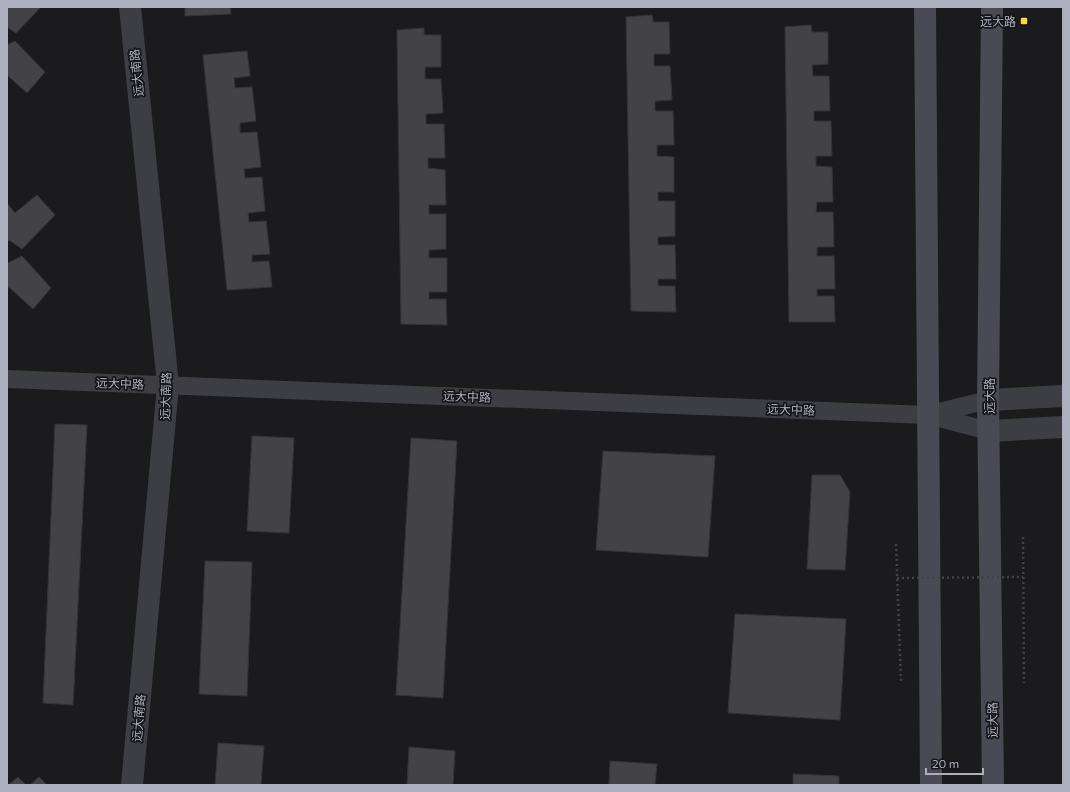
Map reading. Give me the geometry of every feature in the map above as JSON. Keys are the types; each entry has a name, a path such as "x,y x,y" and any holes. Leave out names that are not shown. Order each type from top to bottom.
{"main road":[{"path":"925,7 932,785"},
{"name":"远大路","path":"992,7 988,400 993,785"}],"street":[{"name":"远大南路","path":"130,7 168,385 132,785"},
{"name":"远大中路","path":"7,379 928,414"},
{"path":"928,414 988,400 1063,396"},
{"path":"928,414 989,431 1063,427"}],"path":[{"path":"1023,537 1024,683"},
{"path":"896,544 901,682"},
{"path":"897,578 1023,577"}],"building":[{"path":"7,7 41,7 16,33 7,27"},
{"path":"185,7 230,7 231,14 185,16"},
{"path":"652,15 653,22 669,22 670,54 654,54 654,66 670,66 672,100 655,101 655,111 673,111 674,145 657,145 657,156 674,157 674,192 658,192 658,201 675,201 675,236 658,237 658,245 675,245 676,279 658,279 658,286 675,286 676,312 631,311 626,17"},
{"path":"811,25 812,32 828,32 828,64 812,65 813,76 829,76 830,111 814,111 814,121 831,121 832,156 816,156 816,166 832,167 833,202 817,202 816,212 833,212 834,247 817,247 817,256 834,256 835,289 817,289 817,296 834,296 835,322 789,322 785,27"},
{"path":"424,28 424,35 441,35 441,67 425,67 425,79 441,79 443,113 426,114 426,124 444,124 445,158 428,158 428,168 445,170 446,205 429,205 429,214 446,214 446,249 429,250 429,258 447,258 447,292 429,292 429,299 446,299 447,325 401,324 397,30"},
{"path":"15,41 45,72 27,93 7,75 7,45"},
{"path":"247,51 250,76 234,78 235,88 252,87 256,121 240,123 240,133 257,132 261,167 244,169 245,178 262,177 265,211 248,213 249,222 266,221 270,254 252,255 252,262 269,261 272,287 227,290 203,55"},
{"path":"37,195 55,215 22,249 9,240 7,243 7,203 15,213"},
{"path":"22,256 51,288 33,309 9,287 7,290 7,261 8,263"},
{"path":"55,424 87,425 73,705 43,703"},
{"path":"252,436 294,438 289,533 247,531"},
{"path":"411,438 457,441 443,698 396,695"},
{"path":"603,451 715,456 708,557 596,550"},
{"path":"812,475 840,475 850,492 845,570 807,569"},
{"path":"205,561 252,562 247,696 199,694"},
{"path":"735,614 846,619 840,720 728,713"},
{"path":"218,743 264,746 261,785 215,785"},
{"path":"409,747 455,751 453,785 407,785"},
{"path":"610,761 657,764 655,785 609,785"},
{"path":"793,774 839,776 839,785 793,785"},
{"path":"18,777 26,785 8,785"},
{"path":"39,777 47,785 30,785"}],"place":[{"name":"远大路","path":"1024,21"}]}
